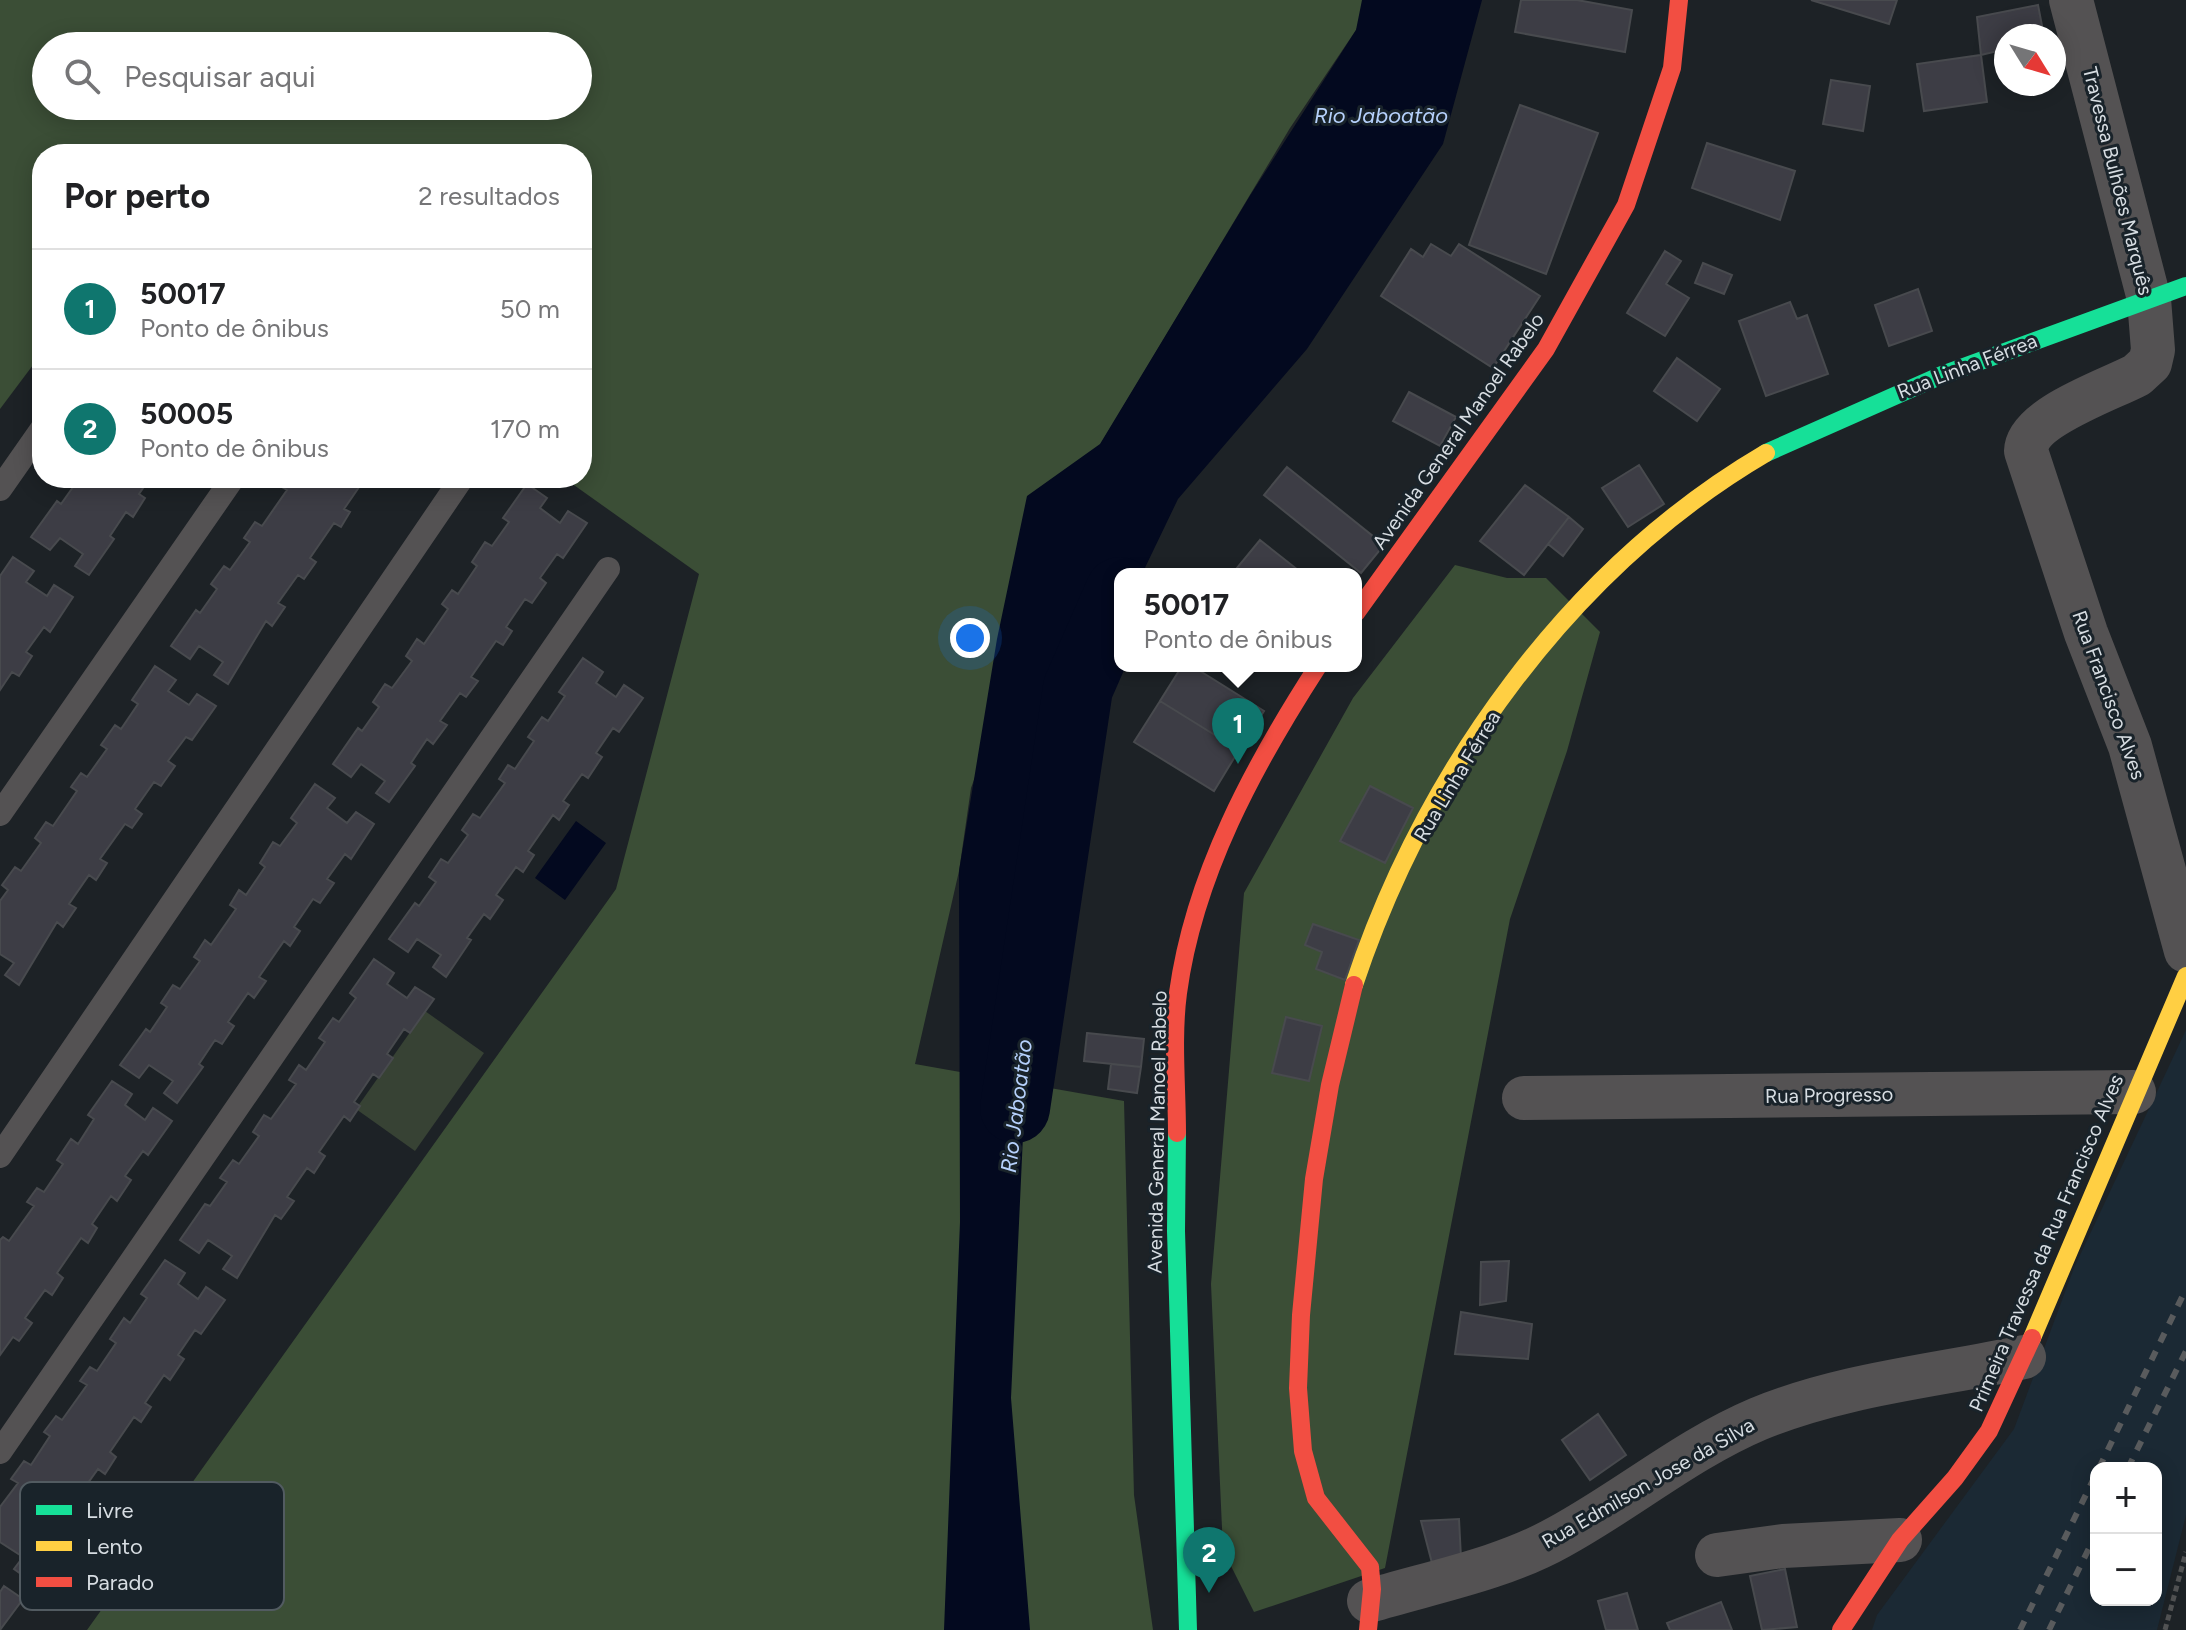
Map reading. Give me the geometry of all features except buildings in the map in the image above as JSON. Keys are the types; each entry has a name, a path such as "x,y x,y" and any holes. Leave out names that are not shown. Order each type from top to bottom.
{"street":[{"name":"Avenida General Manoel Rabelo","path":"1362,605 1546,349 1626,205 1672,68 1679,0"},
{"name":"Travessa Bulhões Marquês","path":"2026,441 2042,422 2120,384 2150,363 2167,293 2071,0"},
{"name":"Rua Linha Férrea","path":"1368,1616 1372,1574 1368,1563 1323,1511 1303,1447 1298,1387 1310,1210 1324,1109 1353,989 1379,915 1423,829 1472,746 1520,674 1577,605 1652,538 1743,467 1811,431 1911,387 2167,293"},
{"name":"Rua Francisco Alves","path":"2026,441 2027,459 2081,618 2130,746 2186,951"},
{"name":"Avenida General Manoel Rabelo","path":"1188,1630 1176,1231 1178,994 1209,867 1280,725 1314,672"},
{"name":"Primeira Travessa da Rua Francisco Alves","path":"1841,1630 1900,1540 1955,1478 1989,1431 2024,1357 2134,1092 2186,976"},
{"name":"Rua Progresso","path":"1524,1098 2134,1092"},
{"name":"Rua Edmilson Jose da Silva","path":"1368,1616 1556,1539 1710,1444 1798,1404 1862,1387 2024,1357"},
{"path":"1717,1555 1783,1546 1900,1540"}],"lane":[{"path":"0,489 32,443"},
{"path":"0,814 226,488"},
{"path":"0,1156 455,488"},
{"path":"0,1452 608,569"}],"path":[{"path":"2165,1630 2186,1552"}],"shaded area":[{"path":"2186,1030 2186,1515 2157,1630 1872,1630 1877,1615 2014,1429 2074,1268"}],"green space":[{"path":"0,0 1371,0 1356,30 1290,128 1090,462 971,788 959,871 915,1064 1124,1101 1134,1495 1153,1630 87,1630 101,1610 284,1610 284,1482 193,1482 616,889 699,574 578,488 592,488 592,144 32,144 32,366 0,409"},
{"path":"1455,565 1507,578 1546,578 1600,632 1567,751 1510,919 1385,1568 1254,1612 1223,1550 1211,1284 1244,893 1353,698"},
{"path":"425,1011 484,1053 415,1151 356,1109"}],"water":[{"name":"Rio Jaboatão","path":"1362,0 1482,0 1443,144 1307,349 1178,499 1145,568 1114,568 1114,630 1039,786 1011,1398 1030,1630 944,1630 960,1222 959,871 997,639 1027,496 1100,444 1251,194 1356,30"},
{"path":"576,821 606,843 565,900 535,878"}],"waterway":[{"name":"Rio Jaboatão","path":"1015,1108 1078,688 1114,606"}],"railway":[{"path":"2102,1462 2186,1289"},
{"path":"2131,1462 2186,1351"},
{"path":"2020,1630 2090,1486"},
{"path":"2049,1630 2090,1546"}],"traffic: fast":[{"path":"1766,453 1942,375 2186,286"},
{"path":"1177,1133 1176,1231 1188,1630"}],"traffic: slow":[{"path":"1354,985 1384,905 1421,828 1464,753 1513,682 1568,615 1629,555 1695,500 1766,453"},
{"path":"2032,1338 2186,976"}],"traffic: jam":[{"path":"1362,605 1546,349 1626,205 1672,68 1679,0"},
{"path":"1177,1133 1176,1010 1186,949 1198,906 1230,822 1271,742 1314,672"},
{"path":"1354,985 1330,1085 1314,1179 1301,1315 1298,1388 1303,1451 1316,1498 1370,1567 1372,1589 1368,1630"},
{"path":"1841,1630 1900,1540 1955,1478 1989,1431 2032,1338"}],"place":[{"name":"50017","path":"1238,764"},
{"name":"50005","path":"1209,1593"}]}
